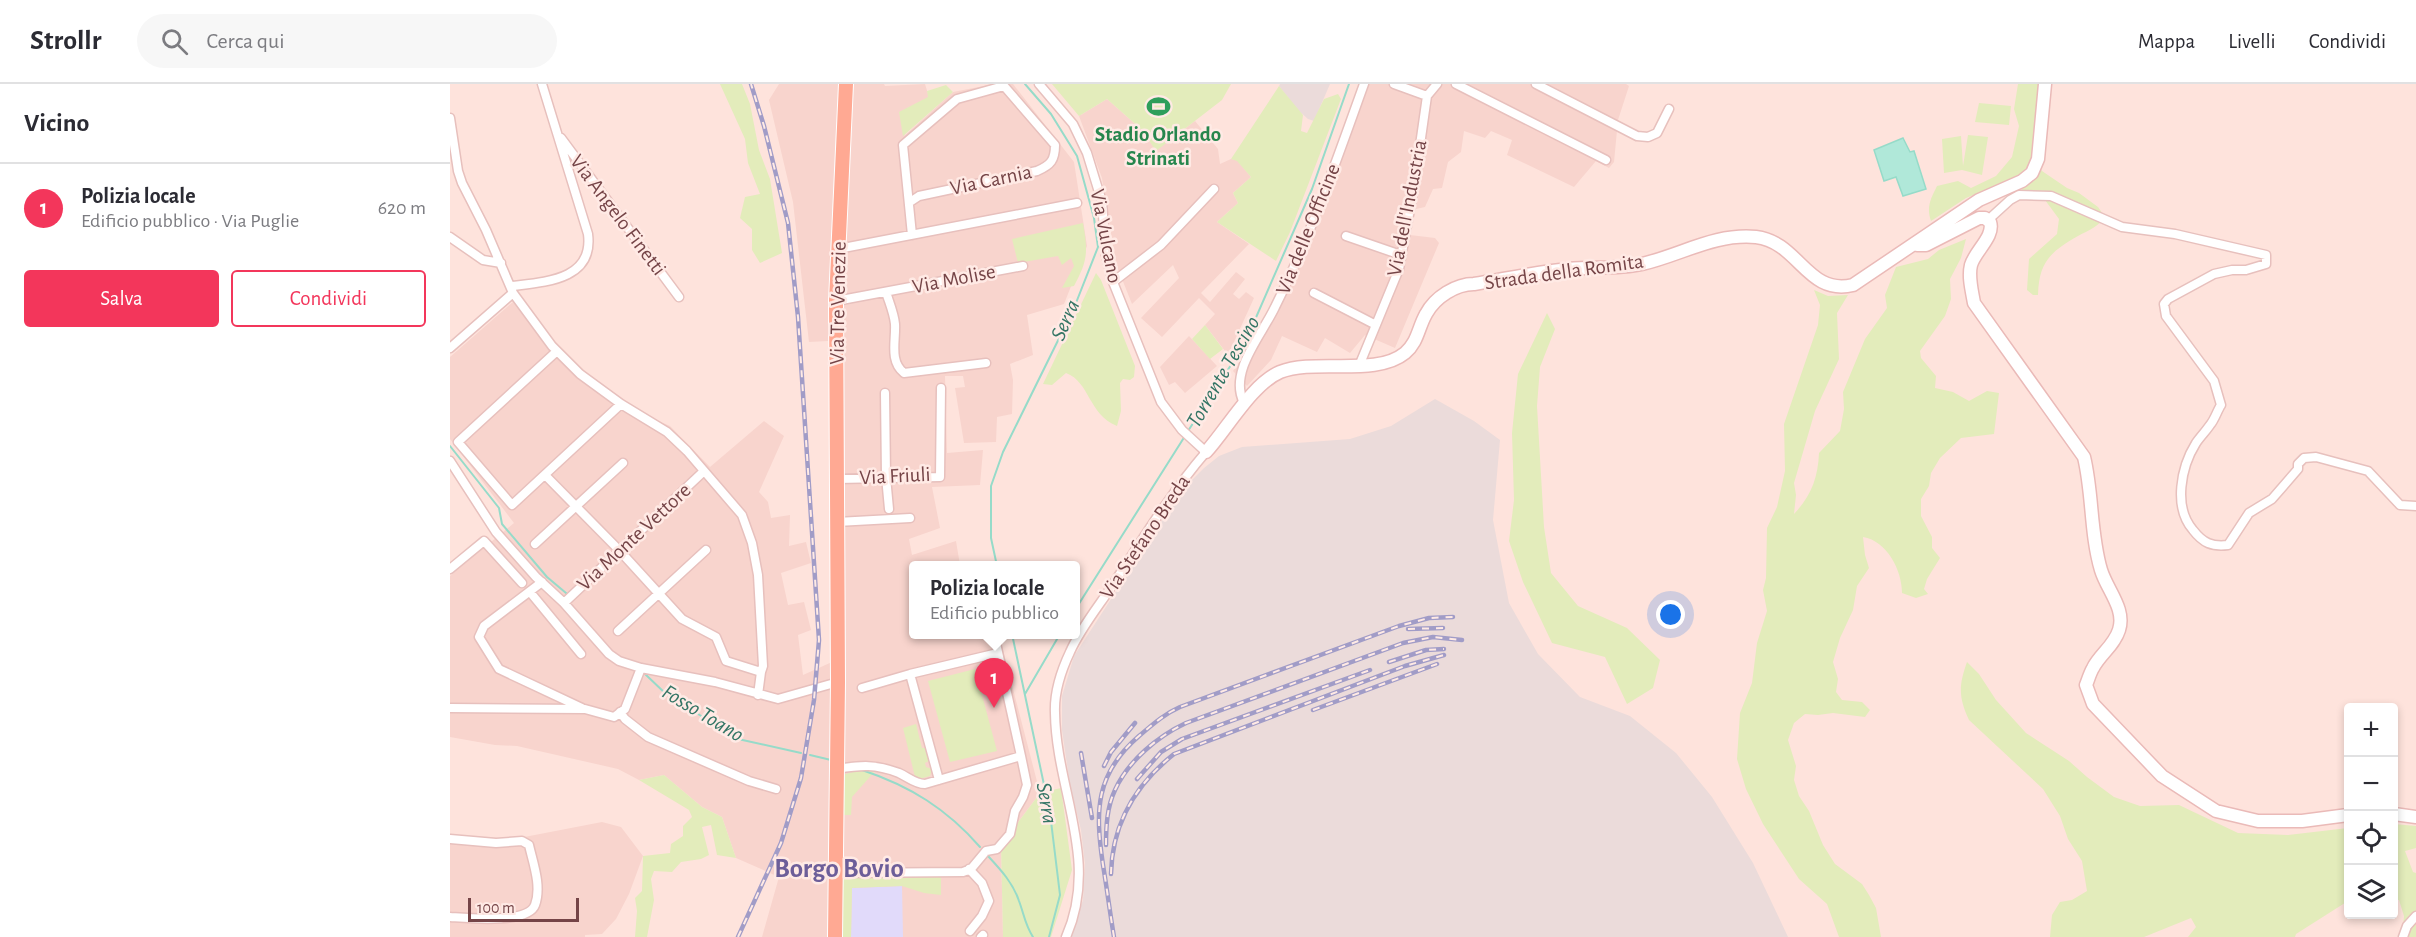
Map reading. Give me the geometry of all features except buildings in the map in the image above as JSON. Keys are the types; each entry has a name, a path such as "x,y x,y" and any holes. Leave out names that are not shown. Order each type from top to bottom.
{"main road":[{"name":"Via Tre Venezie","path":"835,937 838,682 836,302 846,84"}],"street":[{"name":"Via Angelo Finetti","path":"513,290 570,275 582,263 590,246 542,84"},
{"name":"Via Vulcano","path":"1039,84 1073,124 1087,153 1102,202 1106,255 1113,282 1161,402 1182,430 1206,452"},
{"name":"Via delle Officine","path":"1244,403 1238,393 1238,383 1245,364 1275,307 1319,209 1364,84"},
{"path":"1394,84 1427,96 1437,84"},
{"path":"1456,84 1606,160"},
{"path":"1536,84 1637,136 1657,133 1669,109"},
{"name":"Strada della Romita","path":"1206,452 1244,403 1265,382 1279,373 1301,367 1359,366 1390,361 1403,354 1416,341 1426,313 1442,296 1462,284 1565,270 1641,264 1726,237 1759,237 1787,250 1815,278 1826,285 1841,288 1853,285 1979,200 2022,182 2032,172 2038,159 2045,84"},
{"name":"Via Carnia","path":"910,202 919,196 1038,171 1050,165 1055,157 1055,145 1004,87 957,99 903,145 912,235"},
{"name":"Via dell'Industria","path":"1359,366 1399,269 1427,96"},
{"path":"450,118 462,183 513,290 557,351 580,374 621,404 667,432 742,515 752,543 762,610 764,666 760,672 758,695"},
{"name":"Via Angelo Finetti","path":"557,133 679,297"},
{"path":"1113,282 1161,245 1214,189"},
{"path":"1988,220 2019,195 2050,196 2122,227 2175,234 2266,255 2266,264 2214,274 2163,304 2166,316 2214,381 2221,405 2212,424 2196,442 2186,464 2181,492 2184,519 2205,543 2218,546 2228,545 2249,513 2272,499 2298,469 2298,464 2304,458 2316,457 2368,471 2400,505 2416,506"},
{"name":"Via Carnia","path":"838,249 1077,203"},
{"path":"1913,244 1926,244 1979,218 1988,220 1991,231 1971,264 1970,282 1974,303 2085,457 2090,480 2094,546 2102,574 2121,615 2120,629 2110,648 2093,667 2086,685 2093,704 2162,776 2216,811 2258,820 2302,821 2344,816"},
{"path":"1346,236 1401,255"},
{"path":"450,237 483,260 501,263"},
{"name":"Via Molise","path":"836,302 1023,266"},
{"path":"450,348 513,290"},
{"name":"Via Molise","path":"886,292 895,323 895,359 898,368 904,373 986,363"},
{"path":"1314,293 1376,325"},
{"path":"557,351 458,442 512,505 621,404"},
{"name":"Via Friuli","path":"837,479 939,477 941,388"},
{"path":"885,393 886,477 889,509"},
{"name":"Via Stefano Breda","path":"1080,636 1178,485 1206,452"},
{"path":"450,461 496,532 609,654 620,661 640,668 715,682 778,699 838,682"},
{"path":"536,544 623,463"},
{"name":"Via Monte Vettore","path":"564,603 704,471"},
{"path":"545,475 619,550 682,619 716,637 726,661 760,672"},
{"path":"837,522 910,518"},
{"path":"450,568 496,532"},
{"path":"484,541 522,583"},
{"path":"618,631 706,550"},
{"path":"542,582 484,626 479,637 498,669 585,709 614,717 625,709 640,668"},
{"path":"530,592 581,654"},
{"path":"836,873 963,872 969,869 986,851 997,849 1004,842 1013,828 1015,811 1027,785 995,639"},
{"name":"Via Stefano Breda","path":"1066,937 1080,881 1078,848 1054,710 1058,683 1071,650 1078,639"},
{"path":"862,688 998,653"},
{"path":"910,674 939,780"},
{"path":"450,708 585,709"},
{"path":"621,712 625,719 655,740 749,781 776,789"},
{"path":"837,769 867,765 901,774 918,784 1021,756"},
{"path":"2398,815 2416,817"},
{"path":"450,839 496,843 522,841 529,844 538,878 536,904 527,913 485,919 450,917"},
{"path":"969,869 982,883 989,901 982,916 970,932"},
{"path":"2403,937 2407,926 2416,916"}],"shaded area":[{"path":"779,84 884,84 885,86 925,84 929,97 904,136 953,92 994,84 1013,84 1074,162 1087,246 1064,304 1027,315 1033,355 1010,364 1013,380 1012,414 997,417 996,442 964,443 955,388 965,387 963,376 945,376 947,453 983,450 980,485 932,487 940,528 909,539 912,555 956,541 959,561 909,561 909,639 1000,639 1040,793 1001,845 1003,937 762,937 779,877 736,858 722,817 702,807 664,775 639,780 618,769 517,746 495,745 450,737 450,576 514,523 450,439 450,357 514,301 544,343 603,397 670,426 710,467 764,421 784,436 759,492 768,502 771,518 790,515 789,546 806,542 811,563 781,573 788,605 804,602 811,630 798,635 803,675 832,662 828,341 809,342 793,202 769,100"},
{"path":"1280,84 1330,84 1314,121 1298,110 1279,86"},
{"path":"1367,84 1626,84 1629,86 1618,120 1614,162 1609,168 1596,161 1574,187 1507,155 1512,140 1491,131 1485,138 1464,131 1461,152 1448,162 1442,188 1433,189 1425,207 1416,209 1410,235 1435,238 1439,243 1395,348 1365,335 1350,353 1325,338 1317,352 1282,336 1271,360 1247,386 1233,371 1281,305 1327,197"},
{"path":"1107,99 1142,130 1156,150 1195,121 1218,149 1220,164 1231,159 1237,160 1251,177 1233,193 1238,203 1217,222 1249,244 1201,293 1210,302 1236,272 1245,279 1233,294 1239,299 1246,292 1254,298 1228,355 1205,325 1215,314 1199,298 1162,337 1141,318 1179,278 1173,265 1132,304 1116,264 1102,178 1079,116"},
{"path":"1189,336 1217,366 1185,393 1175,382 1169,385 1160,367"},
{"path":"1435,399 1474,421 1500,440 1493,520 1509,603 1538,654 1580,697 1630,716 1676,753 1712,797 1753,863 1788,937 1070,937 1083,900 1085,864 1081,830 1070,785 1062,730 1062,696 1074,656 1182,490 1219,456 1242,447 1350,439 1391,426"},
{"path":"602,822 621,827 643,856 629,894 616,919 602,934 585,935 585,937 450,937 450,835 514,839"},
{"path":"902,886 903,937 851,937 852,888"}],"green space":[{"path":"720,84 742,84 750,104 759,150 770,179 782,253 760,263 752,250 752,229 740,218 745,197 760,194 748,163 745,139"},
{"path":"1052,84 1231,84 1222,100 1156,151 1142,130 1107,99 1079,116"},
{"path":"2018,84 2039,84 2034,160 2042,171 2067,188 2079,193 2098,207 2105,217 2096,226 2053,253 2041,274 2038,295 2033,295 2027,290 2029,259 2057,234 2059,219 2045,200 2029,194 2008,181 1966,198 1931,221 1929,211 1937,186 1958,181 1971,188 1996,176 2012,157 2019,126 2014,109"},
{"path":"946,85 953,92 903,136 899,112 928,97 927,91"},
{"path":"1279,86 1303,115 1301,131 1307,133 1324,99 1338,94 1341,99 1290,232 1276,261 1217,222 1238,203 1233,193 1251,177 1237,161 1231,159"},
{"path":"1979,103 2011,106 2009,125 1975,122"},
{"path":"1968,135 1988,137 1982,175 1962,170 1944,173 1942,139 1961,136 1963,166"},
{"path":"1083,223 1086,256 1074,286 1062,288 1074,266 1071,258 1062,265 1058,256 1018,263 1012,239"},
{"path":"1966,239 1961,258 1950,279 1951,299 1945,316 1920,351 1921,358 1936,376 1935,388 1953,392 1969,401 1987,391 1999,393 1994,434 1961,438 1940,458 1931,473 1929,486 1921,499 1921,516 1932,537 1932,548 1940,558 1927,579 1924,589 1928,594 1916,598 1902,593 1899,575 1892,558 1879,544 1863,537 1869,568 1857,586 1853,610 1840,638 1833,662 1838,679 1836,692 1842,700 1862,702 1870,710 1865,717 1833,713 1805,714 1794,723 1788,740 1796,766 1794,780 1799,796 1809,811 1823,845 1835,864 1862,884 1876,908 1881,937 1839,937 1827,904 1799,879 1763,824 1746,789 1737,759 1740,713 1752,683 1757,643 1767,611 1763,590 1766,578 1767,528 1777,507 1785,471 1784,424 1818,325 1820,305 1814,290 1828,296 1848,295 1837,313 1839,359 1815,411 1794,483 1796,495 1794,514 1812,486 1819,453 1840,431 1844,409 1843,392 1865,339 1887,308 1885,295 1896,267 1928,259 1939,250"},
{"path":"1096,273 1101,280 1135,366 1134,377 1130,380 1123,379 1120,383 1121,411 1117,426 1100,414 1074,377 1066,373 1052,385 1043,384"},
{"path":"1547,313 1555,329 1540,367 1537,406 1544,527 1551,573 1578,606 1627,628 1660,660 1653,688 1627,704 1605,657 1552,643 1523,582 1509,541 1514,500 1512,433 1518,374"},
{"path":"1205,325 1223,349 1210,359 1192,339"},
{"path":"1967,662 1979,674 1996,700 2026,733 2069,761 2114,797 2140,806 2179,805 2238,833 2288,835 2344,828 2344,904 2296,934 2295,937 2188,937 2196,927 2191,918 2144,937 2050,937 2052,915 2060,902 2072,900 2087,891 2082,861 2068,839 2060,816 2043,789 1969,720 1963,704 1962,677"},
{"path":"975,669 997,751 950,762 928,681"},
{"path":"916,724 922,748 925,748 929,761 925,763 926,767 932,769 930,776 919,779 915,777 903,728"},
{"path":"868,768 876,770 852,797 851,815 841,815 842,775"},
{"path":"664,775 702,807 722,817 736,858 717,855 711,825 702,827 709,855 701,859 681,862 672,872 654,871 651,879 654,900 647,937 635,937 637,911 635,898 642,891 643,856 670,853 671,844 683,836 683,826 692,817 689,810 639,780"},
{"path":"1061,788 1072,870 1051,937 1003,937 1001,845 1040,793"},
{"path":"2398,824 2416,826 2416,848 2405,851 2413,872 2416,873 2416,937 2402,937 2404,916 2399,900"},
{"path":"941,876 941,895 924,893 902,886 852,888 851,937 839,937 840,877"}],"water":[{"path":"1903,138 1910,152 1914,151 1926,189 1903,196 1896,177 1884,181 1874,150"}],"waterway":[{"name":"Serra","path":"996,561 991,538 991,486 1003,452 1074,308 1098,247 1094,218 1077,156 1051,114 1025,84"},
{"name":"Torrente Tescino","path":"1188,431 1244,345 1312,189 1349,84"},
{"name":"Torrente Tescino","path":"1080,602 1185,436"},
{"name":"Fosso Toano","path":"450,446 499,508 502,524 547,577 566,593"},
{"name":"Serra","path":"1013,639 1050,813 1060,895 1049,937"},
{"name":"Torrente Tescino","path":"1025,694 1057,639"},
{"name":"Fosso Toano","path":"645,674 666,694 738,739 801,753"},
{"name":"Fosso Toano","path":"810,755 831,760"},
{"name":"Fosso Toano","path":"862,770 896,783 927,800 954,821 980,847"},
{"name":"Fosso Toano","path":"988,856 1013,888 1033,937"}],"railway":[{"path":"738,937 781,843 801,778 814,700 819,640 798,317 788,223 751,84"},
{"path":"1114,937 1100,846 1099,810 1106,779 1124,750 1163,716 1180,707 1399,626 1429,618 1453,617"},
{"path":"1408,629 1443,628"},
{"path":"1106,845 1112,796 1121,779 1145,750 1175,728 1403,643 1433,637 1462,640"},
{"path":"1389,662 1426,650 1444,649"},
{"path":"1111,874 1116,839 1128,807 1148,779 1174,754 1405,666 1444,655"},
{"path":"1313,710 1437,664"},
{"path":"1137,779 1161,752 1182,739 1370,670"},
{"path":"1104,766 1111,752 1135,723"},
{"path":"1081,753 1092,818"}],"place":[{"name":"Stadio Orlando Strinati","path":"1158,106"},
{"name":"Polizia locale","path":"994,708"}],"district":[{"name":"Borgo Bovio","path":"839,868"}]}
